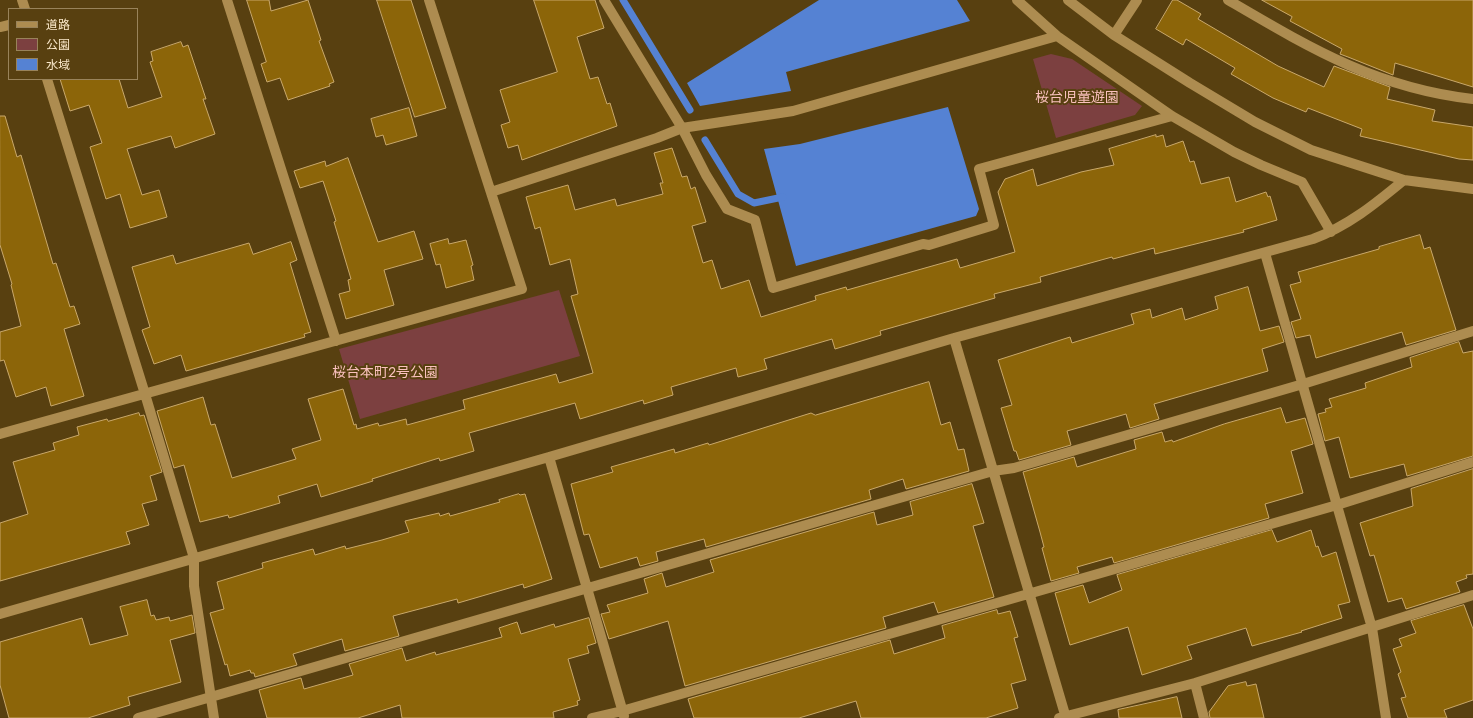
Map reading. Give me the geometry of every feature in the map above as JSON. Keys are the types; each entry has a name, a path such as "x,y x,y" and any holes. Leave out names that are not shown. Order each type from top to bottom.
{"street":[{"path":"227,0 336,340"},
{"path":"0,434 522,289 429,0"},
{"path":"604,0 682,128 706,175 727,209 755,220 773,288 923,244 929,245 994,225 979,170 1172,116"},
{"path":"1017,0 1057,36 1172,116 1234,152 1302,182 1331,232"},
{"path":"1068,0 1114,35 1255,122 1311,150 1404,180 1473,189"},
{"path":"1114,35 1138,0"},
{"path":"1228,0 1306,45 1364,72 1417,90 1473,99"},
{"path":"490,192 657,138 682,128 793,111 1057,36"},
{"path":"47,80 145,394 194,558 194,586 214,718"},
{"path":"0,614 548,457 954,338 1313,240 1331,232 1361,215 1404,180"},
{"path":"1266,253 1372,628 1386,718"},
{"path":"138,718 993,471 1014,468 1302,384 1473,331"},
{"path":"954,338 1030,593 1064,717 1196,683 1473,596"},
{"path":"548,457 623,715"},
{"path":"592,718 623,715 1030,593 1337,505 1473,462"},
{"path":"1196,683 1204,718"}],"green space":[{"name":"桜台児童遊園","path":"1051,54 1072,59 1142,106 1135,115 1056,138 1033,59"},
{"name":"桜台本町２号公園","path":"559,290 580,356 360,419 339,349"}],"water":[{"path":"819,0 957,0 970,21 786,72 791,91 700,106 687,83"},
{"path":"948,107 979,209 976,216 796,266 764,149 800,144"}],"building":[{"path":"247,0 269,0 271,11 308,0 321,40 319,41 334,82 329,84 330,86 288,100 280,78 267,82 261,64 266,62"},
{"path":"377,0 411,0 446,108 415,117"},
{"path":"534,0 595,0 604,28 577,37 590,79 598,77 607,104 610,103 617,126 522,160 518,145 508,148 501,125 510,122 500,90 557,72"},
{"path":"1173,0 1177,0 1201,14 1198,19 1278,66 1324,87 1334,66 1390,87 1387,99 1435,110 1432,121 1473,127 1473,160 1459,159 1360,136 1362,129 1308,108 1306,112 1273,98 1231,74 1235,68 1186,39 1183,45 1156,29"},
{"path":"1262,0 1473,0 1473,87 1395,63 1393,75 1340,54 1342,49 1290,21 1292,17"},
{"path":"181,42 183,47 188,45 206,99 203,99 215,134 175,148 171,136 127,149 142,195 159,190 167,217 130,228 120,194 106,199 90,147 102,143 89,105 70,111 60,80 119,80 128,108 162,97 150,62 153,61 151,52"},
{"path":"409,108 417,136 386,145 383,135 376,137 371,119"},
{"path":"0,116 5,116 17,157 21,155 53,264 56,263 70,307 74,306 80,324 64,329 84,396 51,406 46,387 16,397 4,360 0,361 0,332 21,326 12,284 0,245"},
{"path":"1156,135 1156,137 1163,135 1166,147 1183,141 1190,162 1194,161 1201,184 1229,177 1236,202 1266,192 1268,197 1270,196 1277,220 1243,230 1244,232 1155,254 1154,248 1113,259 1112,257 1040,277 1041,282 994,294 995,298 880,331 881,335 835,349 832,339 764,359 767,369 738,377 736,368 671,387 673,395 644,404 643,400 580,419 575,403 469,433 474,451 440,461 439,458 321,497 317,484 278,496 280,503 229,518 228,515 200,522 184,465 174,468 157,411 203,397 211,425 215,424 232,478 296,459 292,449 321,440 308,399 343,389 354,425 356,424 357,429 378,423 379,426 406,419 407,425 465,409 463,400 556,374 559,383 593,373 571,296 578,294 570,259 550,265 540,227 535,229 526,197 568,185 575,210 615,199 617,206 663,194 660,183 663,183 654,153 672,148 682,177 687,176 691,189 695,187 706,222 692,226 703,263 712,260 721,289 749,280 761,317 816,300 815,296 846,287 847,290 957,259 960,268 1015,252 998,192 1005,179 1033,169 1037,186 1081,172 1114,165 1109,149"},
{"path":"348,158 378,242 414,231 423,259 384,270 394,305 346,319 339,294 350,291 348,280 351,279 334,222 336,221 323,181 300,188 294,171 325,161 326,166"},
{"path":"1420,235 1424,249 1430,247 1456,330 1406,345 1402,332 1316,358 1310,335 1296,338 1291,322 1301,319 1290,285 1301,282 1298,272 1379,249 1379,247"},
{"path":"448,239 449,244 466,240 473,265 471,266 474,280 446,288 440,264 436,265 430,244"},
{"path":"291,242 297,260 290,263 311,332 304,334 305,337 186,371 181,355 154,364 142,330 150,327 132,267 173,255 176,264 249,243 253,254"},
{"path":"1248,287 1260,331 1279,326 1284,342 1262,349 1268,371 1154,404 1159,419 1130,428 1126,414 1067,431 1071,445 1019,460 1016,451 1014,451 1001,408 1012,405 998,360 1070,337 1072,343 1134,324 1131,314 1150,309 1152,318 1182,308 1185,320 1218,309 1215,297"},
{"path":"1459,342 1463,353 1473,351 1473,456 1407,476 1404,464 1350,478 1339,437 1325,441 1318,414 1326,412 1325,409 1332,407 1329,399 1366,388 1365,383 1412,367 1410,358"},
{"path":"929,382 941,425 950,422 958,450 964,449 969,471 906,489 903,479 869,490 871,499 706,547 704,539 656,552 658,561 640,566 637,557 600,568 589,534 584,535 571,484 613,472 611,467 674,449 675,453 708,443 709,445 811,413 815,415"},
{"path":"1281,408 1286,423 1305,418 1313,444 1291,451 1303,493 1265,504 1269,518 1114,563 1112,557 1077,567 1079,573 1051,581 1042,548 1044,547 1023,472 1074,457 1077,467 1136,449 1134,440 1162,432 1165,442 1172,440 1173,442 1224,424"},
{"path":"139,413 140,416 144,415 162,472 150,476 157,500 142,504 149,525 126,532 130,544 0,581 0,523 28,514 13,462 55,450 53,443 79,435 77,427"},
{"path":"1473,469 1473,574 1466,575 1467,578 1456,582 1460,592 1406,609 1402,598 1388,602 1374,555 1370,556 1360,523 1413,506 1411,489"},
{"path":"972,484 984,523 973,526 994,597 938,613 934,602 883,617 886,628 685,686 668,621 609,639 601,614 610,612 607,605 648,593 644,579 662,573 666,587 714,572 710,560 874,512 877,525 913,515 910,502"},
{"path":"519,494 525,494 552,579 524,588 523,584 458,603 457,599 393,616 399,636 345,651 342,639 293,654 297,665 255,677 254,673 251,673 250,670 230,676 227,664 225,665 210,613 224,609 217,582 263,568 262,563 313,549 315,555 345,546 346,549 409,532 405,521 439,513 440,516 449,513 450,516 500,502 499,500"},
{"path":"1272,530 1277,542 1311,530 1316,547 1318,546 1322,557 1336,552 1350,602 1338,605 1342,618 1301,631 1302,632 1252,646 1246,628 1187,646 1192,659 1142,675 1128,627 1070,645 1055,593 1083,585 1089,603 1122,590 1117,575"},
{"path":"147,600 151,616 154,615 156,620 169,617 170,621 192,615 195,633 170,640 181,682 128,697 130,705 88,718 9,718 0,685 0,642 82,618 90,645 128,635 120,607"},
{"path":"1464,605 1473,629 1473,700 1444,710 1447,718 1408,718 1401,698 1406,697 1398,674 1401,672 1393,649 1402,646 1399,639 1416,633 1411,621"},
{"path":"997,610 998,614 1010,611 1018,637 1014,638 1026,680 1011,684 1018,708 986,718 861,718 856,701 799,718 694,718 688,699 890,640 894,654 945,638 942,626"},
{"path":"589,618 596,643 587,646 589,653 568,659 580,700 577,701 578,705 553,712 554,718 402,718 400,705 358,718 267,718 259,690 301,678 304,689 353,675 349,664 402,648 406,661 435,652 436,655 502,637 499,628 517,622 521,634 554,624 555,627"},
{"path":"1246,682 1247,686 1256,684 1264,718 1210,718 1209,712 1228,686"},
{"path":"1177,697 1182,718 1119,718 1118,710"}],"waterway":[{"path":"623,0 690,110"},
{"path":"705,140 738,194 754,203 783,197"}]}
